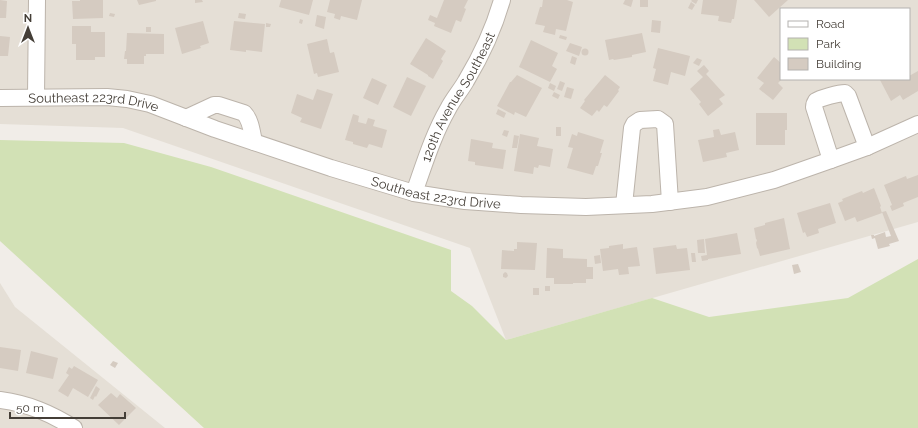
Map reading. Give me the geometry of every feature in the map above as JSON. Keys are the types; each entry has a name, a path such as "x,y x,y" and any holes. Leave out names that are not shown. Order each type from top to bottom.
{"street":[{"path":"36,97 37,0"},
{"name":"120th Avenue Southeast","path":"414,193 435,134 448,108 466,81 482,52 502,0"},
{"path":"831,160 814,107 817,100 840,93 845,93 848,96 867,147"},
{"name":"Southeast 223rd Drive","path":"0,98 107,97 127,99 150,104 331,168 414,193 465,201 521,205 586,207 652,204 707,197 774,180 867,147 918,124"},
{"path":"186,118 214,105 219,105 244,113 249,121 254,142"},
{"path":"624,205 632,128 634,124 640,120 658,119 665,124 670,202"},
{"path":"0,400 34,408 58,418 74,428"}],"shaded area":[{"path":"0,0 918,0 918,222 506,340 470,248 123,128 0,124"},
{"path":"0,283 15,307 165,428 0,428"}],"green space":[{"path":"0,140 124,143 211,167 451,250 451,291 472,306 506,340 652,298 709,317 848,298 918,259 918,428 204,428 0,241"}],"building":[{"path":"0,0 7,1 6,18 0,18"},
{"path":"103,0 103,18 73,19 72,1"},
{"path":"137,0 156,0 156,1 139,5"},
{"path":"195,0 202,0 203,2 195,3"},
{"path":"281,0 313,0 309,15 279,7"},
{"path":"330,0 362,0 357,20 341,16 340,20 334,18 335,14 327,12"},
{"path":"444,0 468,0 464,8 466,9 461,22 456,20 451,33 434,26 435,23 428,20 430,15 437,18"},
{"path":"543,0 567,0 573,2 566,31 556,29 555,35 543,32 545,26 535,24 540,7 542,7"},
{"path":"625,0 633,0 631,7 623,4"},
{"path":"640,0 648,0 648,7 640,7"},
{"path":"698,0 696,4 691,1"},
{"path":"703,0 737,0 734,19 732,19 731,23 718,21 719,16 701,14"},
{"path":"754,0 788,0 769,17"},
{"path":"691,2 695,5 692,10 688,8"},
{"path":"110,13 115,14 114,17 109,16"},
{"path":"239,13 246,14 245,19 238,18"},
{"path":"317,15 326,17 324,29 315,26"},
{"path":"300,19 303,20 302,24 299,23"},
{"path":"652,20 661,21 660,33 651,32"},
{"path":"203,21 209,43 200,46 201,48 182,54 175,28"},
{"path":"234,21 265,24 262,52 230,50"},
{"path":"266,23 271,24 270,27 266,27"},
{"path":"72,26 91,26 91,32 105,32 105,57 95,57 95,60 76,60 76,44 72,44"},
{"path":"146,27 151,27 151,32 146,32"},
{"path":"127,33 164,34 164,54 146,54 146,56 144,56 144,64 127,64 127,59 124,59"},
{"path":"642,33 646,52 632,55 632,57 609,60 605,40"},
{"path":"560,35 567,37 566,40 559,38"},
{"path":"0,36 10,37 8,56 0,56"},
{"path":"426,38 446,51 441,59 443,61 433,79 410,64"},
{"path":"327,39 330,53 334,52 339,72 318,77 317,73 314,74 307,44"},
{"path":"531,40 558,53 552,66 557,69 550,82 519,67"},
{"path":"570,43 582,47 579,56 566,51"},
{"path":"658,48 690,56 685,76 671,72 668,85 653,81 656,69 653,68"},
{"path":"585,49 588,52 585,55 582,52"},
{"path":"572,56 577,58 575,65 570,63"},
{"path":"774,57 780,62 781,80 778,83 783,88 773,100 759,89 764,83 757,78"},
{"path":"697,58 702,60 699,66 693,63"},
{"path":"704,65 709,71 706,74 725,95 719,99 723,104 708,116 699,104 701,102 690,89 703,77 697,71"},
{"path":"918,71 918,91 903,100 900,95 891,101 880,80 910,80 910,75"},
{"path":"517,75 542,88 526,117 515,112 514,115 497,106 510,82"},
{"path":"605,75 620,87 618,90 619,91 607,107 604,105 599,112 597,110 592,116 580,108 585,101 584,100"},
{"path":"407,77 426,86 411,116 393,107"},
{"path":"372,78 387,85 378,105 363,98"},
{"path":"560,81 565,83 562,91 557,89"},
{"path":"550,83 556,86 554,91 548,88"},
{"path":"567,87 574,89 571,99 564,97"},
{"path":"317,89 333,94 321,129 300,122 302,118 291,113 297,94 313,100"},
{"path":"554,92 560,95 558,99 552,96"},
{"path":"498,109 506,113 504,118 496,114"},
{"path":"756,113 787,113 785,145 756,145"},
{"path":"353,114 359,116 358,122 366,124 368,118 375,120 373,126 387,130 382,148 369,144 367,148 345,140"},
{"path":"556,127 561,127 561,136 556,136"},
{"path":"719,129 721,135 735,132 739,150 726,153 727,157 703,162 698,140 714,137 713,130"},
{"path":"504,130 509,131 507,137 502,135"},
{"path":"578,132 604,140 598,166 596,166 593,175 567,168 573,148 568,147 572,134 577,136"},
{"path":"520,134 539,138 537,146 553,149 550,167 539,165 538,168 534,167 533,174 514,171"},
{"path":"514,135 519,136 517,148 512,148"},
{"path":"471,139 493,143 492,148 506,150 503,169 475,165 475,162 468,161"},
{"path":"918,175 918,197 903,203 904,206 892,211 890,206 892,205 884,185 906,176 907,179"},
{"path":"874,188 882,213 857,222 855,217 845,221 838,203 843,201 842,199"},
{"path":"830,203 836,223 818,229 819,233 807,237 805,232 803,233 797,213"},
{"path":"886,211 899,241 889,244 890,246 878,249 875,238 872,239 871,235 874,236 885,232 886,237 891,236 882,212"},
{"path":"784,218 790,249 760,256 757,248 754,228 765,225 765,223"},
{"path":"737,233 741,254 702,261 701,256 707,255 705,239"},
{"path":"704,239 705,253 698,253 697,240"},
{"path":"517,242 537,243 535,270 501,269 502,250 514,251 514,249 517,249"},
{"path":"623,244 623,249 637,247 640,266 628,267 629,274 619,275 618,269 603,271 600,249"},
{"path":"676,245 677,249 687,248 690,270 656,274 653,248"},
{"path":"547,248 563,249 563,258 587,259 587,267 593,267 593,279 586,279 586,283 554,284 554,278 546,278"},
{"path":"691,253 695,253 696,262 692,262"},
{"path":"600,255 601,263 595,264 594,256"},
{"path":"798,264 801,272 794,274 792,265"},
{"path":"505,272 508,276 506,278 503,277"},
{"path":"545,286 550,286 550,291 545,291"},
{"path":"533,288 539,288 539,295 533,295"},
{"path":"0,347 21,350 18,371 0,368"},
{"path":"31,351 58,358 53,379 26,373"},
{"path":"113,361 118,363 115,368 110,365"},
{"path":"74,366 98,380 88,397 73,388 68,397 58,391 69,375 66,373 69,367 72,369"},
{"path":"96,386 100,389 93,400 90,398"},
{"path":"111,393 117,398 120,394 136,408 119,425 98,405"}]}
